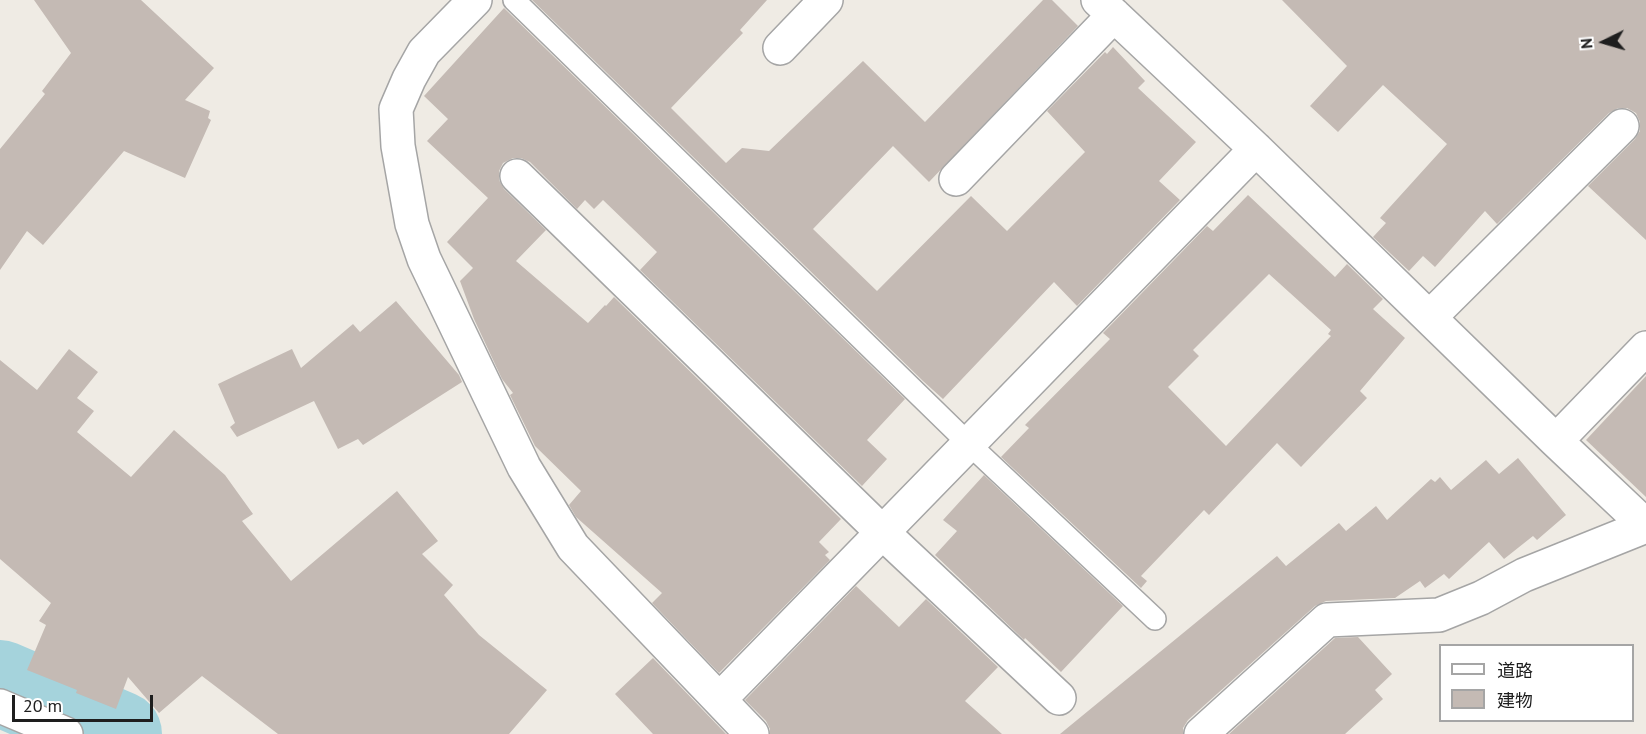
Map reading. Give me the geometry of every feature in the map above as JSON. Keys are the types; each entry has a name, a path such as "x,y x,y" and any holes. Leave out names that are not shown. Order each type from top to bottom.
{"street":[{"path":"475,0 424,52 409,78 396,110 398,146 412,224 424,259 524,467 573,547 752,734"},
{"path":"780,48 826,0"},
{"path":"956,179 1106,8 1256,148 1646,526 1524,574 1481,598 1439,615 1328,620 1201,734"},
{"path":"1430,316 1622,126"},
{"path":"720,699 1256,148"},
{"path":"517,176 883,533 1059,698"},
{"path":"1556,441 1646,348"},
{"path":"0,706 66,734"}],"lane":[{"path":"514,0 969,444 1155,619"}],"building":[{"path":"34,0 141,0 214,68 185,100 210,111 208,118 211,120 185,178 124,151 43,245 27,231 0,270 0,149 45,94 42,91 71,53"},
{"path":"532,0 767,0 740,30 743,33 671,108 726,163 742,148 769,151 863,61 925,122 1043,0 1052,0 1078,26 929,182 893,146 813,229 877,291 971,196 1007,231 1085,152 1047,111 1105,52 1107,54 1113,47 1145,81 1138,88 1196,142 1159,181 1180,200 1077,306 1054,282 943,399"},
{"path":"1282,0 1646,0 1646,240 1588,186 1635,139 1640,131 1640,122 1636,113 1627,108 1618,108 1609,113 1497,224 1485,211 1435,267 1423,256 1409,271 1373,237 1386,223 1380,218 1447,144 1383,85 1338,132 1310,106 1347,66"},
{"path":"504,8 905,399 867,440 887,459 862,486 640,270 657,252 603,200 594,209 585,200 577,209 530,162 521,158 513,158 503,163 499,171 499,180 504,189 546,230 516,261 588,323 614,297 841,519 819,542 829,552 825,555 830,560 719,673 652,603 662,593 576,517 569,505 581,491 535,446 510,395 513,393 502,379 474,319 460,281 473,268 447,242 488,198 427,141 448,119 424,96"},
{"path":"1248,195 1335,277 1347,264 1383,299 1373,309 1405,338 1360,391 1367,398 1301,467 1277,443 1209,515 1204,510 1141,576 1147,581 1141,588 1001,457 1029,428 1025,425 1110,339 1103,333 1207,226 1213,231","holes":["1269,274 1331,330 1328,334 1331,336 1226,446 1168,387 1199,356 1193,350"]},
{"path":"396,301 459,375 462,382 363,445 358,439 338,449 314,401 237,437 230,427 235,423 218,384 292,349 301,368 353,324 360,332"},
{"path":"69,349 98,372 77,398 94,411 77,432 131,477 174,430 225,475 253,514 242,521 291,581 397,491 438,541 422,554 453,585 444,595 479,635 547,690 509,734 278,734 202,676 159,713 128,677 116,709 27,670 46,625 39,621 51,603 0,559 0,360 37,390"},
{"path":"1646,376 1646,497 1586,440"},
{"path":"1518,458 1566,515 1537,540 1533,536 1504,559 1489,542 1449,579 1444,574 1425,588 1420,581 1395,598 1326,601 1315,606 1188,720 1183,728 1183,734 1060,734 1277,556 1286,566 1339,523 1346,531 1376,506 1387,520 1431,479 1435,482 1440,477 1451,490 1486,460 1499,474"},
{"path":"984,475 1123,606 1061,672 935,555 957,531 943,520"},
{"path":"856,586 899,627 926,599 998,667 965,701 1002,734 770,734 766,721 745,700"},
{"path":"1358,637 1392,674 1375,690 1383,699 1345,734 1229,734 1335,638"},
{"path":"653,658 726,734 653,734 615,694"}],"waterway":[{"path":"0,683 119,734"}]}
